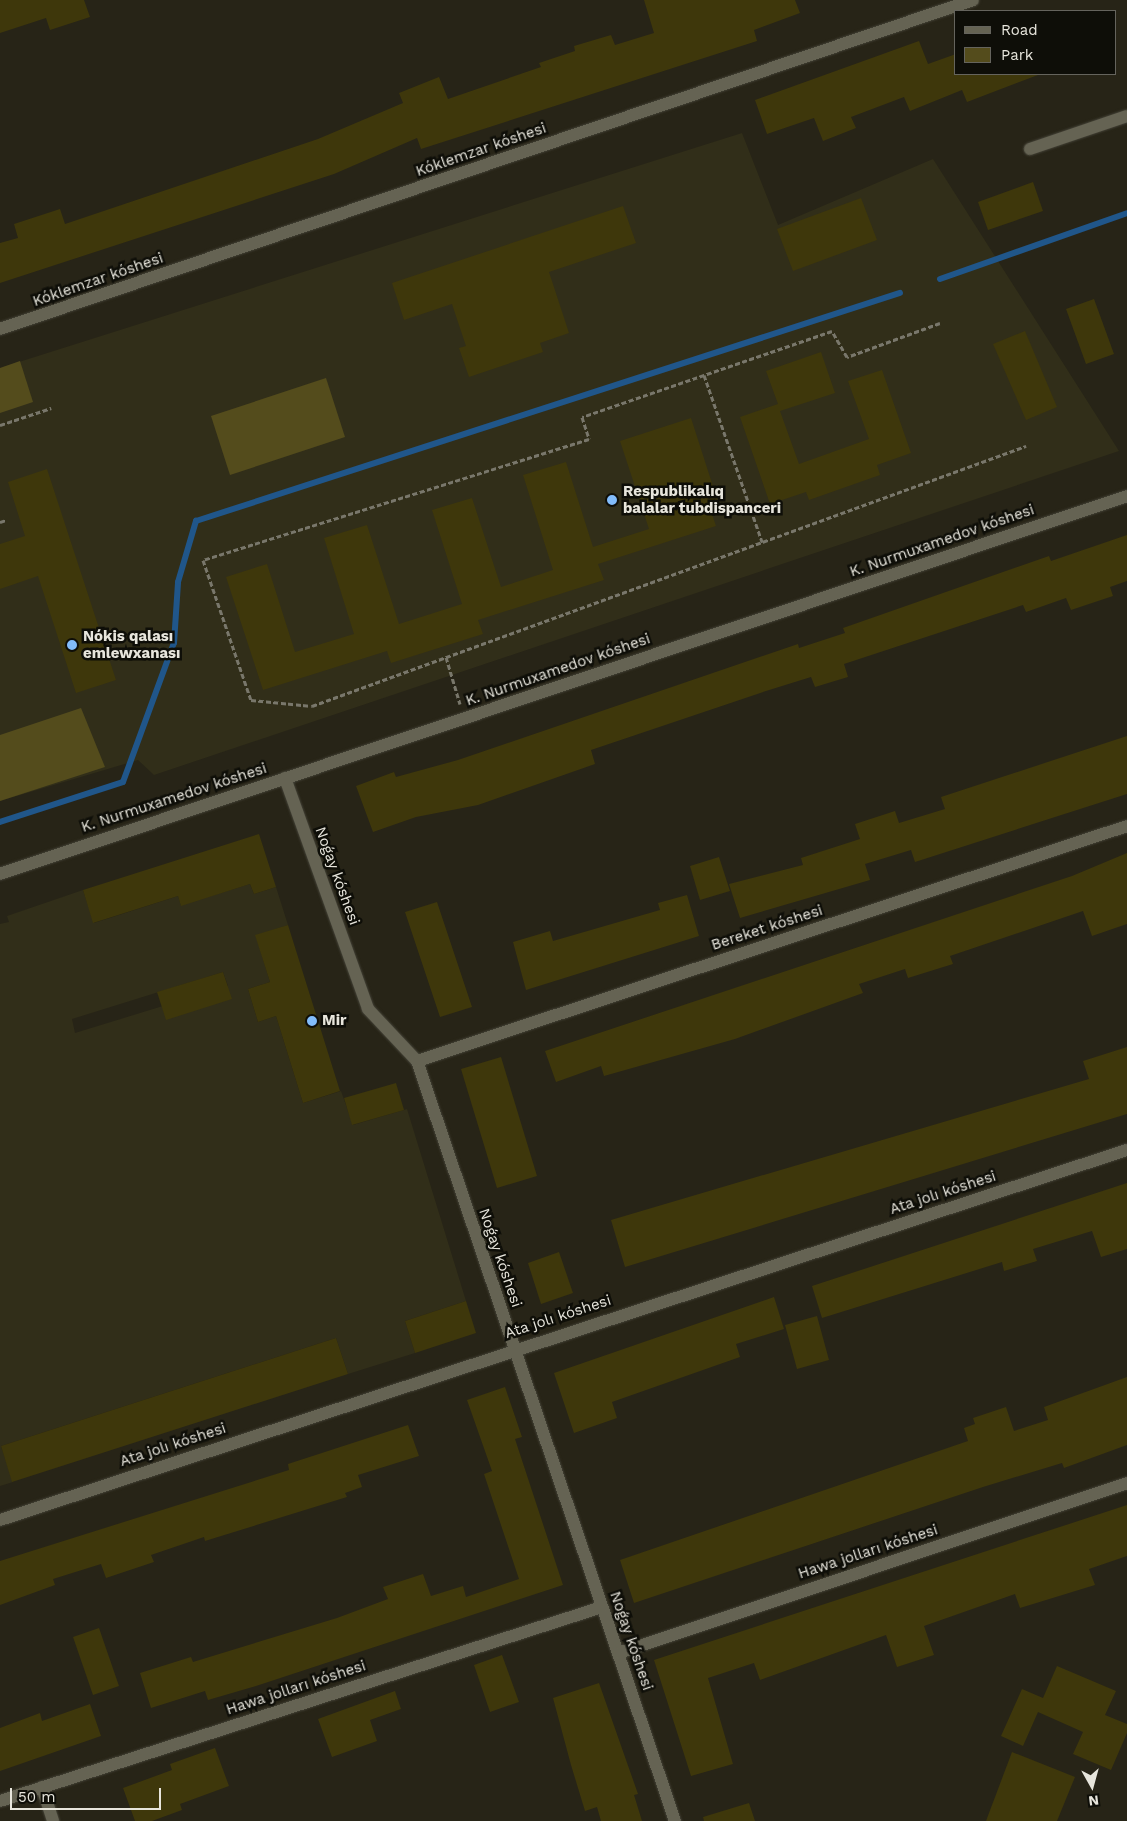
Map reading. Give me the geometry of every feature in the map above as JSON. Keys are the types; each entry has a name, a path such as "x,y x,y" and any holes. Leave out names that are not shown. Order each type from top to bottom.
{"street":[{"name":"Kóklemzar kóshesi","path":"0,329 973,0"},
{"path":"1030,149 1127,116"},
{"name":"K. Nurmuxamedov kóshesi","path":"0,874 1127,496"},
{"name":"Noǵay kóshesi","path":"285,778 368,1009 417,1061 513,1349 619,1653 675,1821"},
{"name":"Bereket kóshesi","path":"417,1061 1127,826"},
{"name":"Ata jolı kóshesi","path":"0,1520 513,1349 1127,1150"},
{"name":"Hawa jolları kóshesi","path":"619,1653 1127,1483"},
{"name":"Hawa jolları kóshesi","path":"0,1801 602,1607"},
{"path":"42,1787 53,1821"}],"path":[{"path":"940,323 847,357 832,331 582,417 589,439 203,560 251,700 312,706 1026,446"},
{"path":"704,375 762,542"},
{"path":"0,424 51,408"},
{"path":"0,522 6,520"},
{"path":"446,657 464,718"}],"shaded area":[{"path":"742,133 778,225 933,159 1119,451 154,775 138,760 0,801 0,368"},
{"path":"250,884 254,894 276,887 288,925 256,936 270,982 248,989 258,1022 276,1016 303,1103 341,1091 353,1125 407,1109 466,1301 405,1321 415,1353 348,1374 336,1338 1,1446 13,1482 0,1486 0,924 9,922 7,916 83,890 94,923 178,896 181,905","holes":["223,972 228,986 75,1033 72,1019"]}],"green space":[{"path":"20,361 33,402 0,413 0,368"},
{"path":"326,378 345,437 230,475 211,416"},
{"path":"81,708 105,767 0,801 0,735"}],"building":[{"path":"0,0 84,0 90,17 50,30 46,18 0,33"},
{"path":"644,0 795,0 800,13 754,30 757,41 421,149 417,138 334,174 0,283 0,243 18,238 14,224 60,209 65,224 318,139 403,103 399,93 439,77 448,99 541,67 539,63 575,51 574,46 611,35 615,45 654,33"},
{"path":"919,41 928,64 954,55 954,75 1038,75 967,102 962,90 910,111 904,97 851,117 856,128 823,141 814,118 767,134 755,100"},
{"path":"1033,182 1043,211 988,230 978,202"},
{"path":"861,198 877,240 793,271 777,229"},
{"path":"623,206 636,243 549,272 569,333 540,343 543,352 469,377 459,348 466,346 452,304 404,320 392,283"},
{"path":"1094,299 1114,354 1086,364 1066,309"},
{"path":"1025,331 1057,407 1026,420 993,344"},
{"path":"821,352 835,393 780,411 799,464 869,439 848,381 882,370 911,453 877,465 880,475 809,500 806,492 770,504 740,417 778,404 766,371"},
{"path":"691,418 719,505 710,508 716,526 598,564 604,580 478,620 483,634 391,663 387,651 263,690 226,577 267,564 295,652 354,634 324,538 367,525 399,624 462,604 432,510 472,498 501,587 553,570 523,475 566,462 593,547 649,529 620,441"},
{"path":"47,469 116,680 76,693 38,576 0,589 0,544 25,536 8,482"},
{"path":"1127,535 1127,581 1110,587 1113,596 1071,610 1066,598 1026,612 1023,605 844,664 848,677 815,687 811,677 591,750 595,764 478,805 416,817 373,832 356,786 394,772 396,777 458,760 798,644 799,648 845,633 843,628 1049,556 1051,561"},
{"path":"1127,736 1127,794 915,862 911,850 865,864 870,880 740,918 729,884 803,865 801,858 860,839 855,824 895,811 899,823 945,809 941,797"},
{"path":"259,834 276,887 254,894 250,884 181,906 178,896 93,923 83,890"},
{"path":"1127,853 1127,924 1092,936 1083,911 950,956 953,964 908,978 905,969 859,984 863,993 735,1039 604,1076 601,1066 556,1082 545,1051 1072,876"},
{"path":"719,857 730,891 700,900 690,866"},
{"path":"687,895 699,936 526,990 513,942 550,931 553,941 660,910 658,903"},
{"path":"437,902 472,1007 440,1017 405,912"},
{"path":"288,925 340,1091 303,1103 276,1016 258,1022 248,989 270,982 255,935"},
{"path":"223,972 232,999 166,1020 157,992"},
{"path":"1127,1047 1127,1114 625,1267 611,1220 1089,1079 1083,1061"},
{"path":"501,1057 537,1176 497,1188 461,1069"},
{"path":"396,1083 404,1110 352,1125 344,1098"},
{"path":"1127,1183 1127,1249 1101,1257 1092,1231 1033,1249 1037,1261 1004,1271 1002,1262 822,1318 812,1286"},
{"path":"559,1252 573,1293 541,1304 528,1263"},
{"path":"774,1297 784,1329 736,1344 740,1357 612,1402 617,1418 574,1433 554,1373"},
{"path":"466,1301 476,1333 415,1353 405,1321"},
{"path":"817,1316 829,1360 797,1369 785,1325"},
{"path":"336,1338 348,1374 12,1482 1,1446"},
{"path":"1127,1377 1127,1445 1064,1468 1062,1463 983,1487 634,1603 620,1560 968,1441 964,1428 975,1424 973,1418 1006,1407 1014,1431 1048,1420 1044,1407"},
{"path":"505,1387 522,1437 515,1439 563,1585 256,1686 208,1700 205,1691 151,1708 140,1673 191,1657 193,1662 337,1618 388,1599 383,1587 423,1574 431,1596 463,1586 466,1597 519,1579 484,1474 492,1471 467,1400"},
{"path":"408,1425 419,1456 358,1475 362,1487 345,1493 347,1497 205,1541 204,1537 151,1555 154,1562 106,1578 101,1564 53,1579 55,1585 0,1605 0,1561 289,1470 288,1464"},
{"path":"1127,1505 1127,1556 1089,1569 1095,1585 1020,1608 1015,1594 924,1626 934,1655 897,1667 886,1635 760,1680 754,1663 708,1678 733,1764 691,1776 654,1660"},
{"path":"99,1628 119,1686 93,1695 73,1637"},
{"path":"502,1655 519,1702 490,1712 474,1665"},
{"path":"1057,1666 1116,1691 1105,1715 1127,1724 1127,1733 1111,1770 1073,1754 1083,1732 1038,1712 1023,1746 1001,1736 1022,1689 1043,1698"},
{"path":"599,1683 638,1794 634,1795 642,1821 601,1821 597,1807 585,1811 553,1698"},
{"path":"395,1691 401,1709 370,1720 377,1741 332,1757 318,1719"},
{"path":"90,1704 101,1736 0,1771 0,1728 40,1713 42,1721"},
{"path":"215,1748 229,1786 180,1804 182,1810 152,1821 135,1821 123,1788 172,1770 170,1764"},
{"path":"1012,1752 1075,1777 1057,1821 986,1821"},
{"path":"749,1803 755,1821 704,1821 703,1817"}],"waterway":[{"path":"940,279 1127,213"},
{"path":"0,822 123,782 174,643 178,582 196,521 900,293"}],"place":[{"name":"Respublikalıq balalar tubdispanceri","path":"612,500"},
{"name":"Nókis qalası emlewxanası","path":"72,645"},
{"name":"Mir","path":"312,1021"}]}
